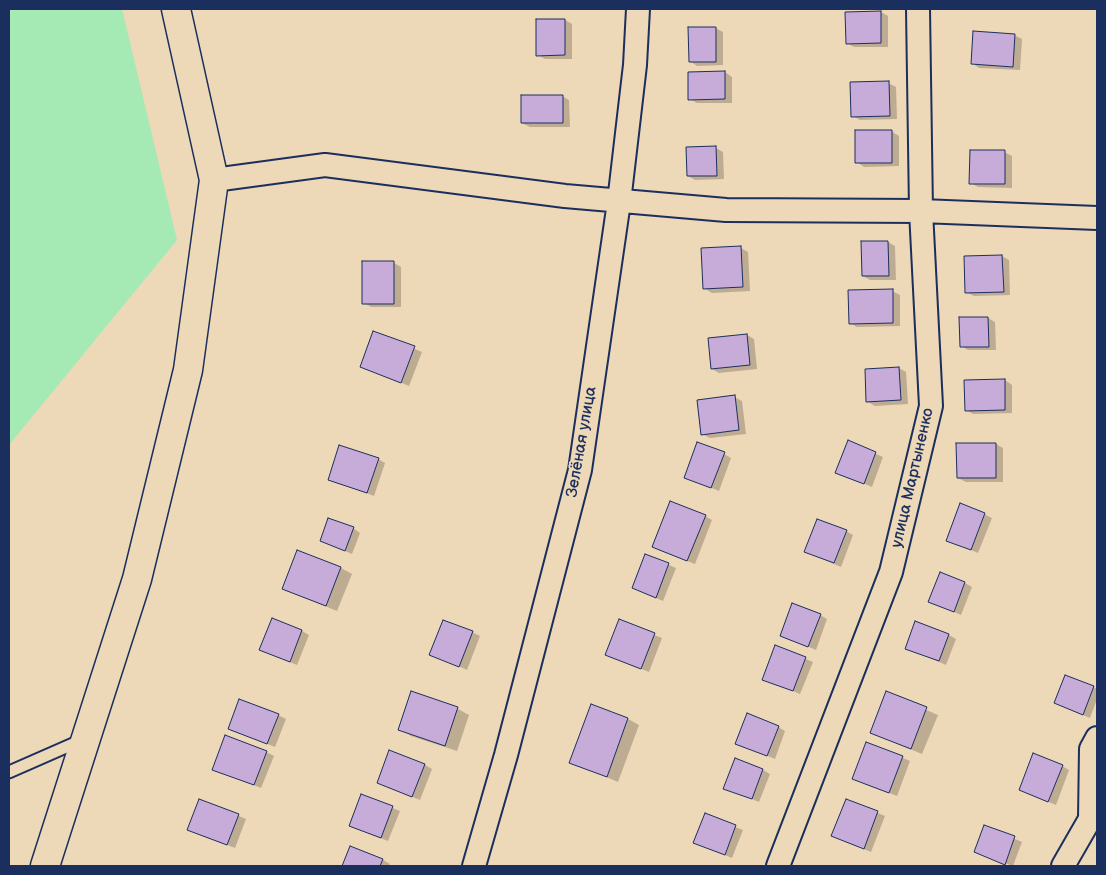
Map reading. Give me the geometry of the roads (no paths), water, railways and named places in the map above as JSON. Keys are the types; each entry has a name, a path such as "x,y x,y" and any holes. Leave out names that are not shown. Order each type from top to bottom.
{"main road":[{"path":"45,866 137,579 188,370 214,180 176,9"}],"street":[{"name":"Зелёная улица","path":"474,866 506,755 580,470 618,202 635,65 638,9"},
{"name":"улица Мартыненко","path":"778,866 891,572 931,406 921,211 918,9"},
{"path":"214,180 325,165 618,202 726,210 921,211 1097,218"},
{"path":"1063,866 1090,819 1092,748 1097,738"}],"lane":[{"path":"9,772 86,738"}]}
